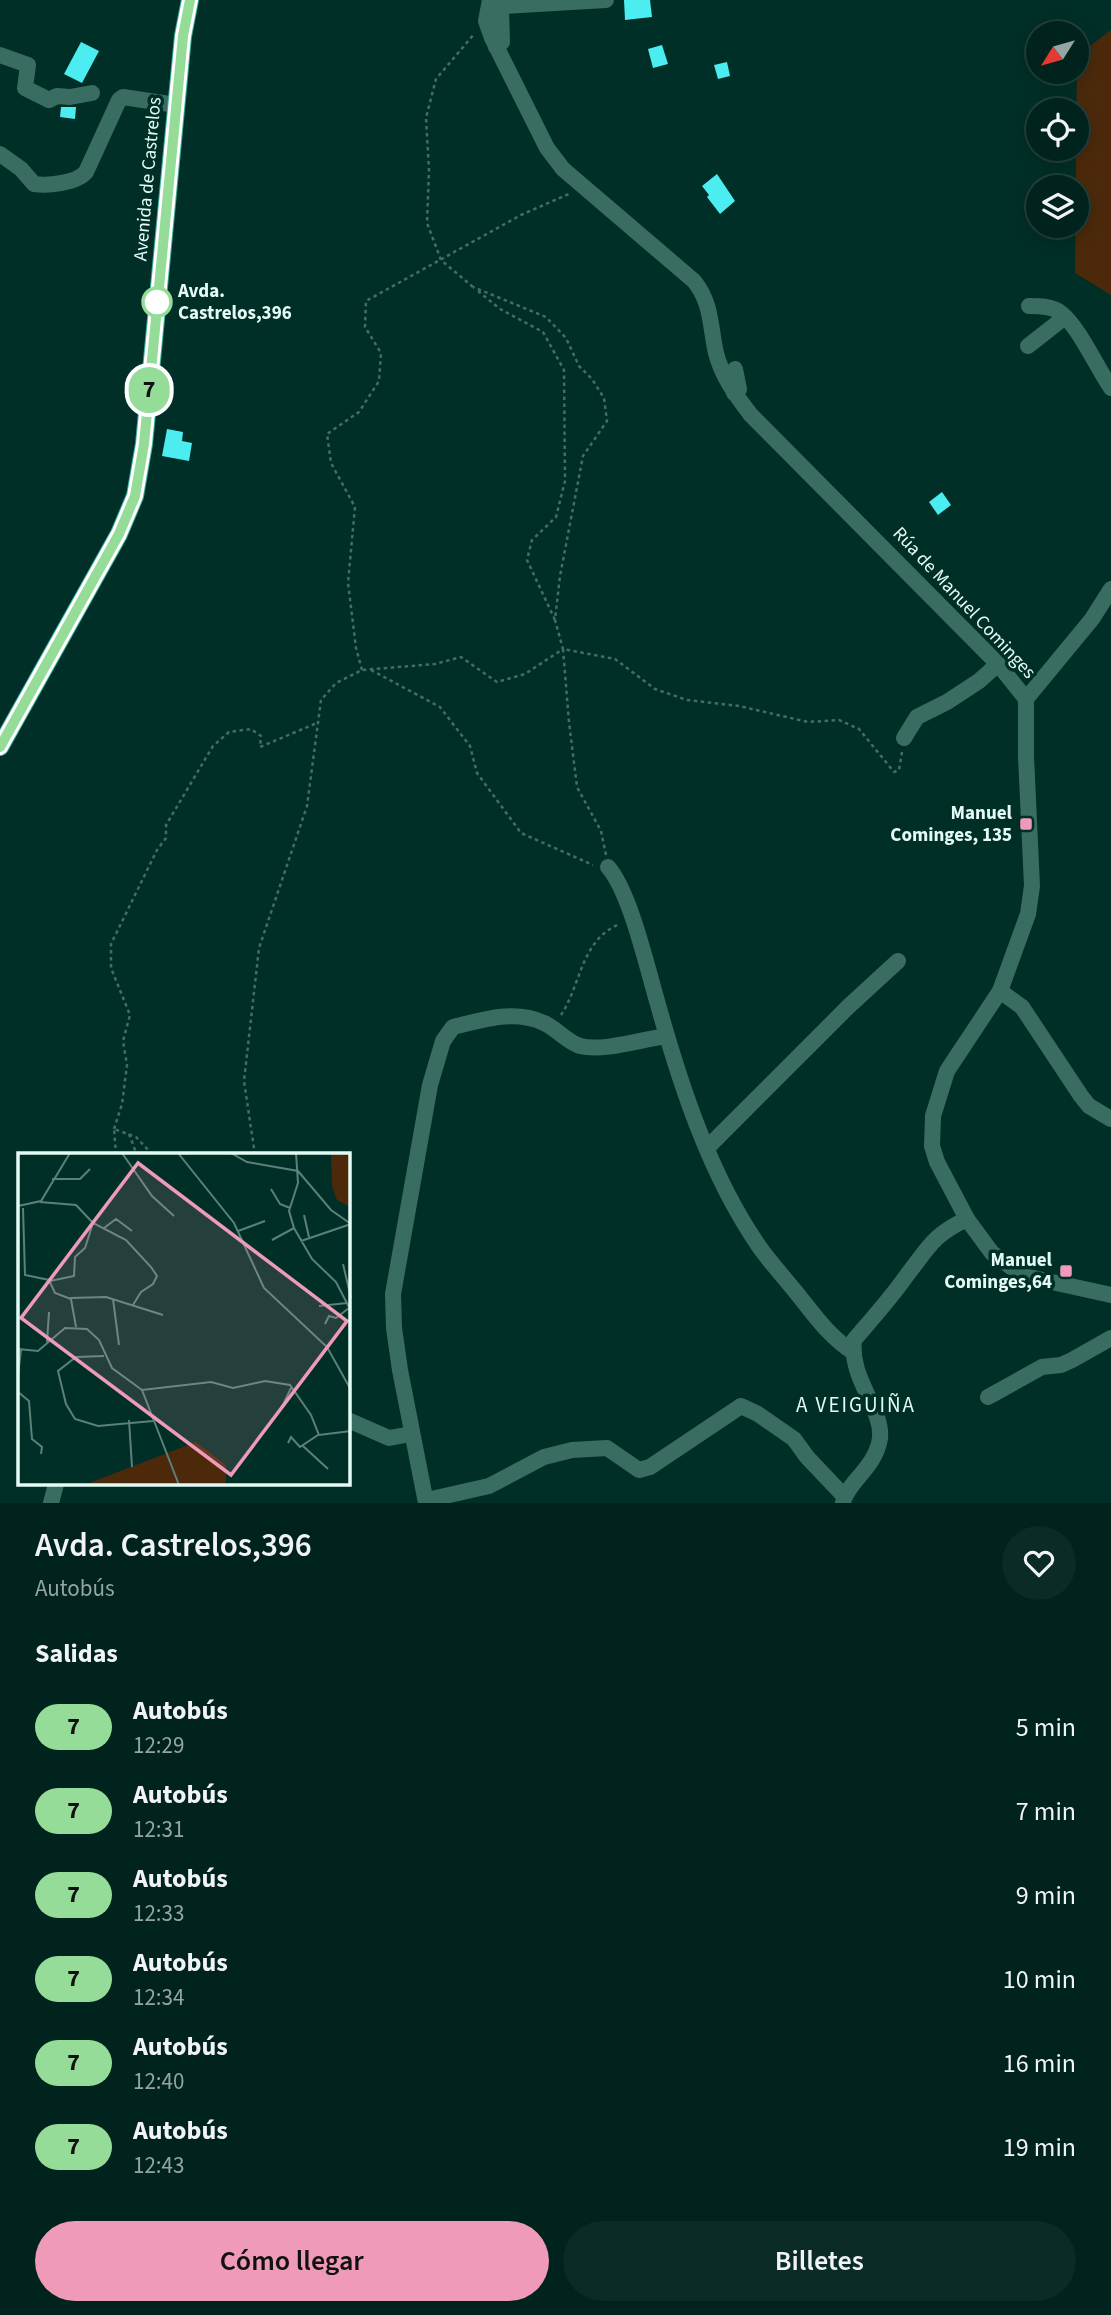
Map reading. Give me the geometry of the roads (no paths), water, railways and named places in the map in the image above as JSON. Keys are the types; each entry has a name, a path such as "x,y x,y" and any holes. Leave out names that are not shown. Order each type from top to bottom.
{"main road":[{"name":"Avenida de Castrelos","path":"0,747 119,534 135,496 144,444 183,36 190,0"}],"street":[{"name":"Rúa de Manuel Cominges","path":"490,0 486,22 547,148 563,169 660,250 703,292 708,304 719,362 734,393 750,414 998,664 1026,699 1032,886 1028,915 1000,991 947,1071 933,1116 932,1146 937,1163 967,1219 992,1253 1029,1277 1111,1295"},
{"path":"496,47 502,42 503,6 606,0"},
{"path":"0,55 28,65 25,88 45,100 57,96 70,97 92,93"},
{"path":"0,154 38,185 84,176 119,100 123,97 176,105"},
{"path":"1029,306 1041,306 1060,312 1111,388"},
{"path":"1028,346 1065,317"},
{"path":"734,393 739,388 735,369"},
{"path":"1026,699 1092,619 1111,589"},
{"path":"904,738 917,718 979,681 998,664"},
{"path":"608,867 617,876 633,919 667,1036 726,1188 758,1245 833,1339 853,1352"},
{"path":"708,1147 849,1006 898,961"},
{"path":"1000,991 1022,1007 1081,1096 1090,1106 1111,1119"},
{"path":"667,1036 603,1046 580,1046 544,1023 523,1017 500,1016 453,1027 443,1041 430,1085 393,1294 394,1328 411,1434 426,1502 489,1486 544,1457 572,1450 607,1448 639,1470 650,1467 741,1406 794,1439 844,1500 868,1469 880,1436 877,1421 855,1367 854,1340 908,1275 928,1246 945,1230 967,1219"},
{"path":"988,1397 1042,1367 1061,1365 1111,1338"},
{"path":"350,1421 389,1438 411,1434"},
{"path":"51,1503 55,1486"}],"place":[{"name":"Avda. Castrelos,396","path":"157,302"},
{"name":"Manuel Cominges, 135","path":"1026,824"},
{"name":"Manuel Cominges,64","path":"1066,1271"}],"district":[{"name":"A VEIGUIÑA","path":"856,1405"}]}
